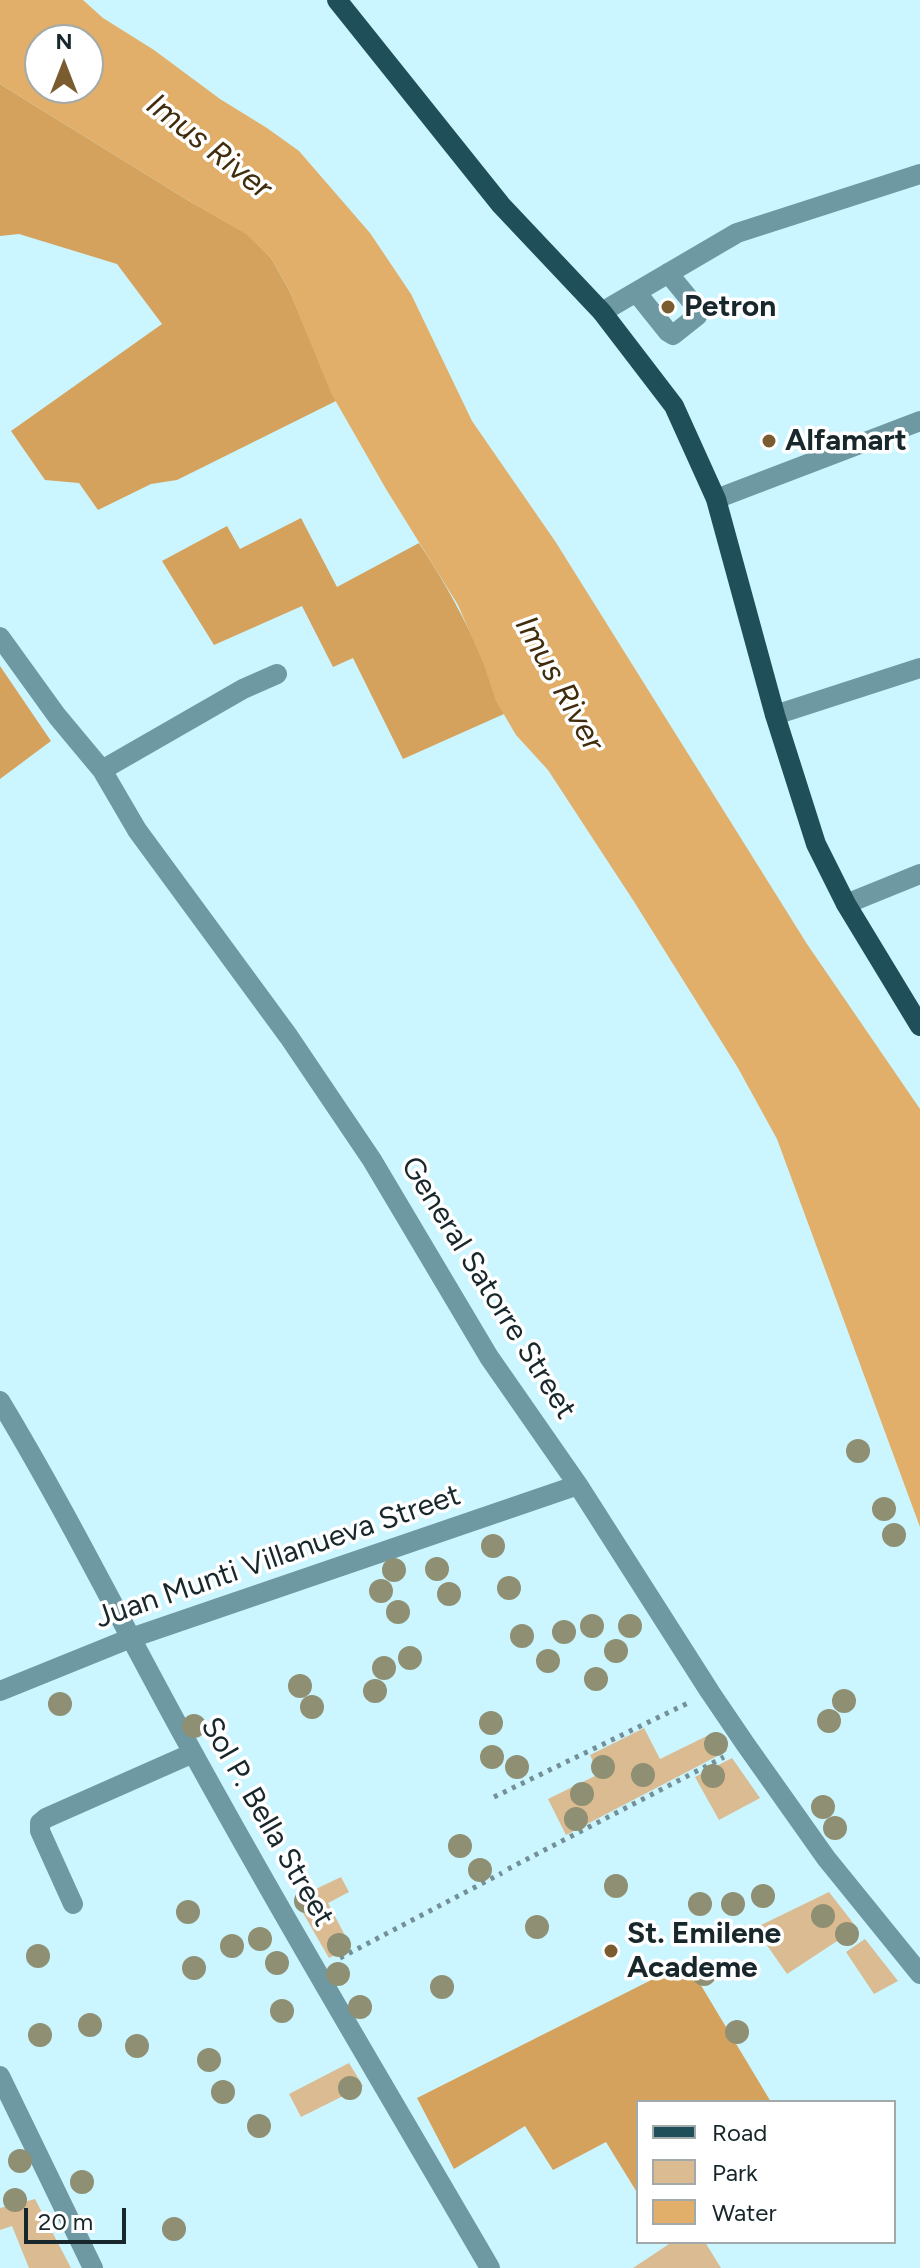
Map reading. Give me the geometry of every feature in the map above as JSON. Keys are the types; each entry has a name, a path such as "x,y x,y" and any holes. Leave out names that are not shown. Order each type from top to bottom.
{"main road":[{"path":"337,0 501,205 602,312 674,406 716,499 775,715 816,844 846,904 920,1026"}],"street":[{"path":"602,312 737,233 920,174"},
{"path":"636,292 673,335 697,316 697,312 668,273"},
{"path":"716,499 920,421"},
{"name":"General Satorre Street","path":"0,637 57,716 102,770 137,830 289,1037 372,1160 489,1357 578,1485 746,1745 826,1858 920,1974"},
{"path":"775,715 920,668"},
{"path":"102,770 207,709 277,674"},
{"path":"846,904 920,874"},
{"name":"Sol P. Bella Street","path":"0,1401 85,1550 193,1753 490,2268"},
{"name":"Juan Munti Villanueva Street","path":"0,1691 131,1638 578,1485"},
{"path":"73,1904 40,1831 40,1823 193,1753"},
{"path":"0,2076 93,2268"}],"path":[{"path":"494,1797 710,1692"},
{"path":"316,1970 746,1745"}],"green space":[{"path":"644,1728 660,1759 715,1732 727,1751 566,1835 548,1799 599,1774 590,1755"},
{"path":"732,1758 760,1798 719,1820 695,1777"},
{"path":"341,1877 349,1892 328,1903 351,1947 329,1958 295,1899"},
{"path":"829,1892 857,1928 787,1974 755,1928"},
{"path":"865,1939 898,1981 874,1994 846,1952"},
{"path":"349,2063 363,2086 301,2117 289,2094"},
{"path":"35,2199 71,2268 29,2268 12,2226 0,2230 0,2208"},
{"path":"669,2244 706,2244 721,2268 633,2268"}],"shaded area":[{"path":"0,84 24,99 24,104 32,104 247,234 271,258 289,290 336,401 177,480 151,484 98,510 79,483 45,480 11,431 162,324 117,264 19,234 0,236"},
{"path":"301,518 337,587 419,543 470,631 504,714 403,759 353,658 333,667 302,606 214,645 162,561 227,526 240,549"},
{"path":"0,666 51,741 0,779"},
{"path":"687,1962 770,2100 636,2100 636,2191 606,2142 553,2170 525,2126 454,2169 417,2098"}],"water":[{"name":"Imus River","path":"0,0 83,0 103,18 299,151 370,233 411,294 472,421 555,541 807,944 920,1109 920,1527 777,1139 738,1068 633,900 548,770 516,735 496,701 458,605 331,393 289,290 271,258 246,234 32,104 104,104 104,24 24,24 24,99 0,84"}],"place":[{"name":"Petron","path":"668,307"},
{"name":"Alfamart","path":"769,441"},
{"name":"St. Emilene Academe","path":"611,1951"}]}
